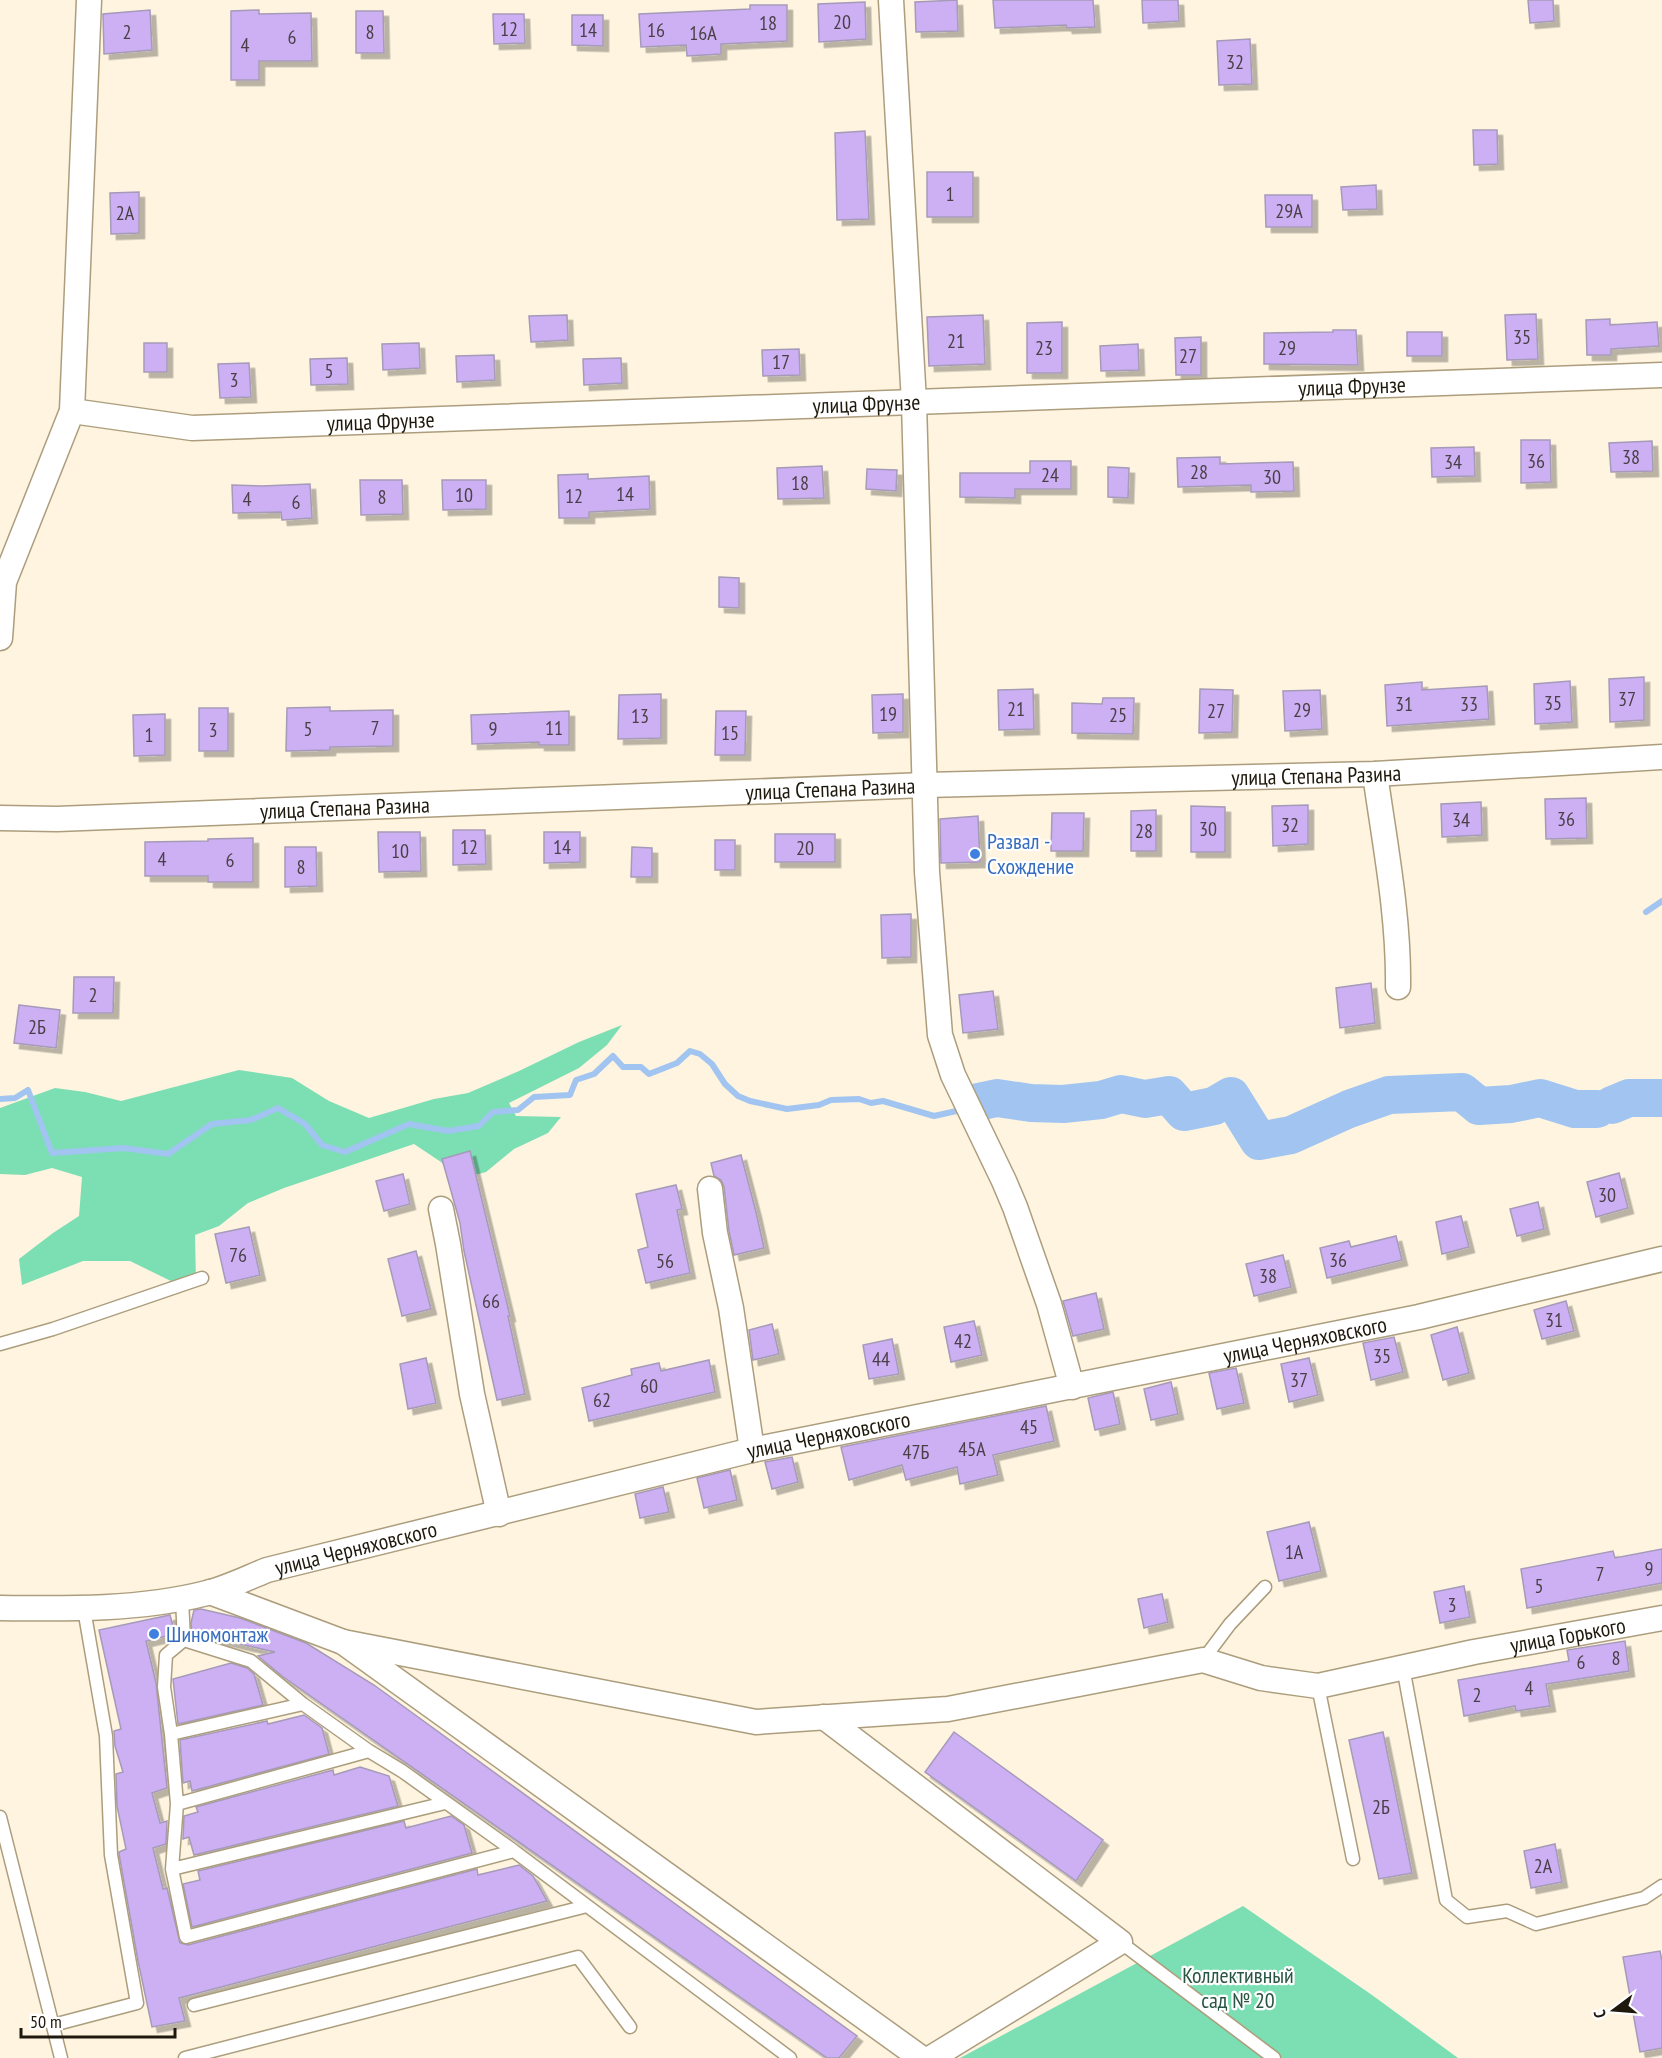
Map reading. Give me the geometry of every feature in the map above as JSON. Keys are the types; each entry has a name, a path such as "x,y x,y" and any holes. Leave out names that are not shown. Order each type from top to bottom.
{"street":[{"path":"0,638 4,582 72,411 89,0"},
{"path":"891,0 914,402 927,872 940,1035 953,1074 1015,1207 1049,1304 1072,1387"},
{"name":"улица Фрунзе","path":"72,411 192,428 1662,375"},
{"name":"улица Степана Разина","path":"0,818 57,819 925,784 1375,774 1662,757"},
{"path":"1375,774 1394,913 1399,960 1398,987"},
{"path":"710,1189 715,1233 731,1308 752,1450"},
{"path":"441,1209 472,1394 499,1514"},
{"name":"улица Черняховского","path":"0,1608 84,1610 182,1599 210,1592 267,1570 752,1450 1419,1317 1662,1259"},
{"path":"210,1592 343,1642 756,1722 948,1709 1203,1660 1261,1678 1318,1686"},
{"name":"улица Горького","path":"1318,1686 1474,1652 1662,1618"},
{"path":"343,1642 921,2058"},
{"path":"824,1717 1120,1942 931,2058"}],"lane":[{"path":"0,1344 53,1329 202,1278"},
{"path":"1203,1660 1230,1624 1265,1587"},
{"path":"182,1599 184,1640"},
{"path":"53,2025 137,2003 111,1855 106,1736 84,1610"},
{"path":"184,1640 251,1660 303,1704 514,1851 790,2058"},
{"path":"184,1640 166,1655 164,1686 177,1804 172,1869 186,1937 514,1851"},
{"path":"1403,1667 1446,1900 1467,1917 1507,1911 1536,1924 1644,1898 1662,1886"},
{"path":"1318,1686 1353,1859"},
{"path":"171,1734 303,1704"},
{"path":"177,1804 369,1751"},
{"path":"172,1869 445,1803"},
{"path":"0,1817 61,2058"},
{"path":"194,2005 587,1906"},
{"path":"1120,1942 1274,2058"},
{"path":"185,2058 578,1957 630,2027"}],"green space":[{"path":"622,1025 607,1045 579,1068 509,1103 516,1116 561,1117 548,1133 514,1149 486,1172 459,1179 441,1162 414,1144 284,1188 248,1203 219,1226 195,1235 196,1283 177,1284 130,1261 83,1261 22,1285 19,1259 79,1216 82,1177 52,1168 25,1175 0,1174 0,1108 55,1088 85,1092 121,1101 239,1070 292,1078 329,1101 369,1118 434,1099 468,1093 579,1042"},
{"name":"Коллективный сад № 20","path":"1243,1906 1458,2058 960,2058"}],"building":[{"path":"957,0 958,31 916,32 915,2"},
{"path":"993,0 1093,0 1095,27 1067,28 1066,25 995,28"},
{"path":"1142,0 1178,0 1179,21 1143,23"},
{"path":"1528,0 1553,0 1554,21 1530,23"},
{"path":"865,2 866,39 819,42 818,4"},
{"path":"750,5 787,5 787,41 721,44 721,54 687,56 686,45 641,47 639,14 750,9"},
{"path":"150,10 152,50 104,54 103,14"},
{"path":"259,10 259,14 311,13 312,61 259,61 259,80 231,80 231,11"},
{"path":"356,11 383,11 384,53 356,53"},
{"path":"493,14 524,14 525,43 494,44"},
{"path":"572,15 603,15 603,46 572,45"},
{"path":"1250,39 1252,84 1219,85 1217,41"},
{"path":"1473,130 1497,130 1498,164 1474,165"},
{"path":"865,131 869,219 837,220 835,133"},
{"path":"927,172 973,172 973,217 927,217"},
{"path":"1376,185 1377,209 1343,210 1341,187"},
{"path":"139,192 139,233 111,234 110,193"},
{"path":"1265,195 1312,195 1312,227 1266,227"},
{"path":"1536,314 1538,359 1507,360 1505,315"},
{"path":"567,315 568,340 531,342 529,316"},
{"path":"983,315 985,364 929,366 927,317"},
{"path":"1610,319 1610,325 1657,322 1659,346 1611,349 1611,355 1587,355 1586,320"},
{"path":"1062,322 1062,373 1027,373 1027,323"},
{"path":"1333,330 1356,330 1358,365 1264,364 1264,333 1333,332"},
{"path":"1407,332 1442,332 1442,356 1407,356"},
{"path":"1201,337 1201,375 1176,375 1175,338"},
{"path":"144,343 167,343 167,372 144,372"},
{"path":"419,343 420,368 383,370 382,344"},
{"path":"1138,344 1139,370 1101,371 1100,346"},
{"path":"799,349 800,375 763,376 762,350"},
{"path":"494,355 495,380 457,382 456,356"},
{"path":"347,358 348,384 311,385 310,359"},
{"path":"621,358 622,383 584,385 583,359"},
{"path":"249,363 251,397 220,398 218,364"},
{"path":"1521,440 1550,440 1551,482 1521,483"},
{"path":"1652,441 1653,471 1611,472 1609,443"},
{"path":"1474,447 1475,476 1432,477 1431,448"},
{"path":"1220,457 1220,464 1293,462 1294,491 1251,492 1251,485 1178,487 1177,458"},
{"path":"1030,461 1071,461 1071,489 1015,489 1015,498 960,497 960,473 1030,473"},
{"path":"822,466 824,498 778,499 777,468"},
{"path":"1108,467 1129,468 1128,498 1108,497"},
{"path":"867,469 897,470 896,491 866,489"},
{"path":"588,474 588,479 649,476 650,509 589,512 589,518 559,518 558,475"},
{"path":"360,480 402,480 403,514 361,515"},
{"path":"442,480 486,480 486,509 443,510"},
{"path":"310,484 312,518 282,520 281,512 233,513 232,485"},
{"path":"719,577 739,578 739,608 719,607"},
{"path":"1644,677 1644,720 1610,722 1609,679"},
{"path":"1570,681 1572,722 1535,724 1534,684"},
{"path":"1422,682 1422,690 1487,686 1489,719 1387,726 1385,685"},
{"path":"1033,689 1034,729 999,730 998,690"},
{"path":"1200,689 1233,690 1232,732 1199,733"},
{"path":"1320,690 1322,729 1285,731 1283,691"},
{"path":"661,694 661,738 618,739 619,695"},
{"path":"903,694 903,732 873,733 872,695"},
{"path":"1103,698 1134,698 1133,734 1072,733 1072,703 1102,704"},
{"path":"330,707 330,711 393,710 393,746 330,747 330,750 286,751 287,708"},
{"path":"199,708 228,708 228,751 199,751"},
{"path":"569,711 569,745 539,745 539,742 472,744 471,715"},
{"path":"716,711 746,711 745,755 715,755"},
{"path":"165,714 165,755 134,756 133,715"},
{"path":"1586,798 1587,838 1546,839 1545,799"},
{"path":"1481,802 1482,835 1442,837 1441,804"},
{"path":"1308,805 1308,844 1273,846 1272,806"},
{"path":"1191,806 1225,807 1225,852 1191,852"},
{"path":"1156,810 1156,851 1131,851 1131,811"},
{"path":"1052,813 1084,813 1083,851 1051,851"},
{"path":"978,816 980,862 941,863 940,819"},
{"path":"453,830 485,830 486,864 453,865"},
{"path":"378,832 420,832 421,871 379,872"},
{"path":"544,832 580,832 580,862 544,863"},
{"path":"775,834 835,834 835,862 775,862"},
{"path":"253,838 253,882 208,882 208,876 145,876 145,842"},
{"path":"715,840 735,840 735,870 715,870"},
{"path":"285,847 316,847 317,886 285,887"},
{"path":"632,847 652,848 652,877 631,877"},
{"path":"911,914 911,957 882,958 881,915"},
{"path":"74,977 114,977 113,1013 73,1013"},
{"path":"1371,983 1375,1023 1340,1028 1336,988"},
{"path":"993,991 998,1029 963,1033 959,995"},
{"path":"19,1005 60,1010 56,1048 14,1043"},
{"path":"470,1151 510,1316 508,1316 525,1394 497,1400 464,1251 460,1223 442,1159"},
{"path":"741,1155 764,1248 734,1255 724,1187 721,1180 714,1176 711,1163"},
{"path":"1619,1173 1628,1208 1596,1217 1587,1182"},
{"path":"403,1174 410,1204 384,1211 376,1181"},
{"path":"676,1185 682,1209 677,1210 690,1273 646,1283 638,1250 648,1247 636,1194"},
{"path":"1538,1202 1544,1229 1517,1236 1510,1209"},
{"path":"1461,1216 1469,1247 1442,1254 1436,1222"},
{"path":"249,1227 260,1275 226,1283 215,1234"},
{"path":"1396,1236 1402,1260 1327,1278 1320,1248 1349,1241 1351,1247"},
{"path":"416,1251 431,1309 402,1316 388,1259"},
{"path":"1283,1255 1291,1287 1254,1296 1246,1264"},
{"path":"1096,1293 1104,1329 1073,1336 1063,1301"},
{"path":"1566,1301 1574,1331 1542,1339 1534,1310"},
{"path":"974,1321 982,1355 951,1362 944,1327"},
{"path":"772,1324 779,1354 753,1360 749,1330"},
{"path":"1457,1327 1469,1373 1443,1380 1431,1335"},
{"path":"1394,1337 1403,1372 1371,1380 1363,1343"},
{"path":"892,1339 899,1374 869,1379 863,1345"},
{"path":"426,1358 436,1403 408,1409 400,1364"},
{"path":"1309,1358 1318,1395 1289,1402 1281,1364"},
{"path":"709,1360 715,1392 589,1421 582,1388 632,1375 631,1369 659,1363 661,1371"},
{"path":"1236,1368 1244,1403 1217,1409 1209,1373"},
{"path":"1171,1382 1178,1414 1151,1420 1144,1389"},
{"path":"1113,1392 1120,1424 1095,1430 1088,1398"},
{"path":"1046,1406 1054,1441 993,1455 998,1475 960,1484 957,1467 906,1480 902,1465 849,1480 841,1447"},
{"path":"792,1457 798,1482 772,1489 765,1462"},
{"path":"730,1470 737,1500 704,1508 697,1478"},
{"path":"663,1487 669,1512 640,1518 635,1494"},
{"path":"1309,1522 1321,1571 1279,1581 1267,1532"},
{"path":"1662,1549 1662,1583 1527,1608 1521,1569 1613,1551 1615,1558"},
{"path":"1464,1586 1470,1617 1440,1623 1434,1592"},
{"path":"1162,1594 1168,1622 1144,1628 1138,1599"},
{"path":"201,1609 240,1618 306,1643 374,1685 857,2036 839,2058 827,2058 282,1676 258,1656 275,1652 192,1633 191,1623 194,1610"},
{"path":"170,1615 175,1634 146,1641 156,1683 167,1788 152,1793 160,1823 167,1821 166,1844 153,1848 163,1889 167,1888 180,1943 188,1945 477,1869 478,1875 519,1865 533,1876 547,1901 179,1998 185,2021 152,2027 119,1854 126,1849 117,1806 116,1774 123,1772 115,1746 114,1731 121,1729 99,1630"},
{"path":"1625,1641 1629,1671 1546,1684 1550,1706 1516,1711 1515,1706 1464,1716 1458,1680 1569,1661 1567,1650"},
{"path":"231,1663 247,1668 254,1674 263,1705 178,1724 173,1679"},
{"path":"304,1715 322,1728 329,1754 192,1791 190,1781 183,1783 180,1740"},
{"path":"954,1732 1103,1840 1076,1881 925,1772"},
{"path":"1383,1732 1412,1873 1379,1879 1349,1740"},
{"path":"360,1767 389,1776 398,1806 194,1855 189,1837 183,1839 184,1816 198,1812 196,1807 333,1770 334,1775"},
{"path":"451,1816 464,1825 472,1853 192,1927 183,1884 200,1880 198,1871 404,1821 406,1828"},
{"path":"1555,1844 1562,1882 1531,1888 1524,1851"},
{"path":"1660,1951 1662,2048 1640,2052 1623,1957"}],"waterway":[{"path":"1646,912 1662,901"},
{"path":"0,1099 15,1098 28,1090 52,1153 124,1148 168,1154 212,1124 251,1120 278,1108 305,1124 322,1145 345,1152 409,1124 448,1131 479,1126 493,1112 518,1110 534,1097 570,1095 576,1080 594,1074 613,1056 623,1067 641,1067 649,1074 677,1063 690,1051 700,1054 712,1064 725,1084 738,1096 750,1101 787,1109 819,1105 831,1100 859,1099 871,1103 883,1101 934,1116 961,1110"},
{"path":"978,1102 997,1098 1031,1103 1063,1104 1101,1100 1121,1094 1145,1099 1169,1095 1184,1112 1214,1106 1231,1096 1259,1141 1291,1135 1349,1109 1389,1095 1462,1092 1479,1106 1511,1104 1540,1098 1575,1109 1597,1109"},
{"path":"1612,1105 1629,1098 1662,1098"}],"place":[{"name":"Развал - Схождение","path":"975,854"},
{"name":"Шиномонтаж","path":"154,1634"}]}
